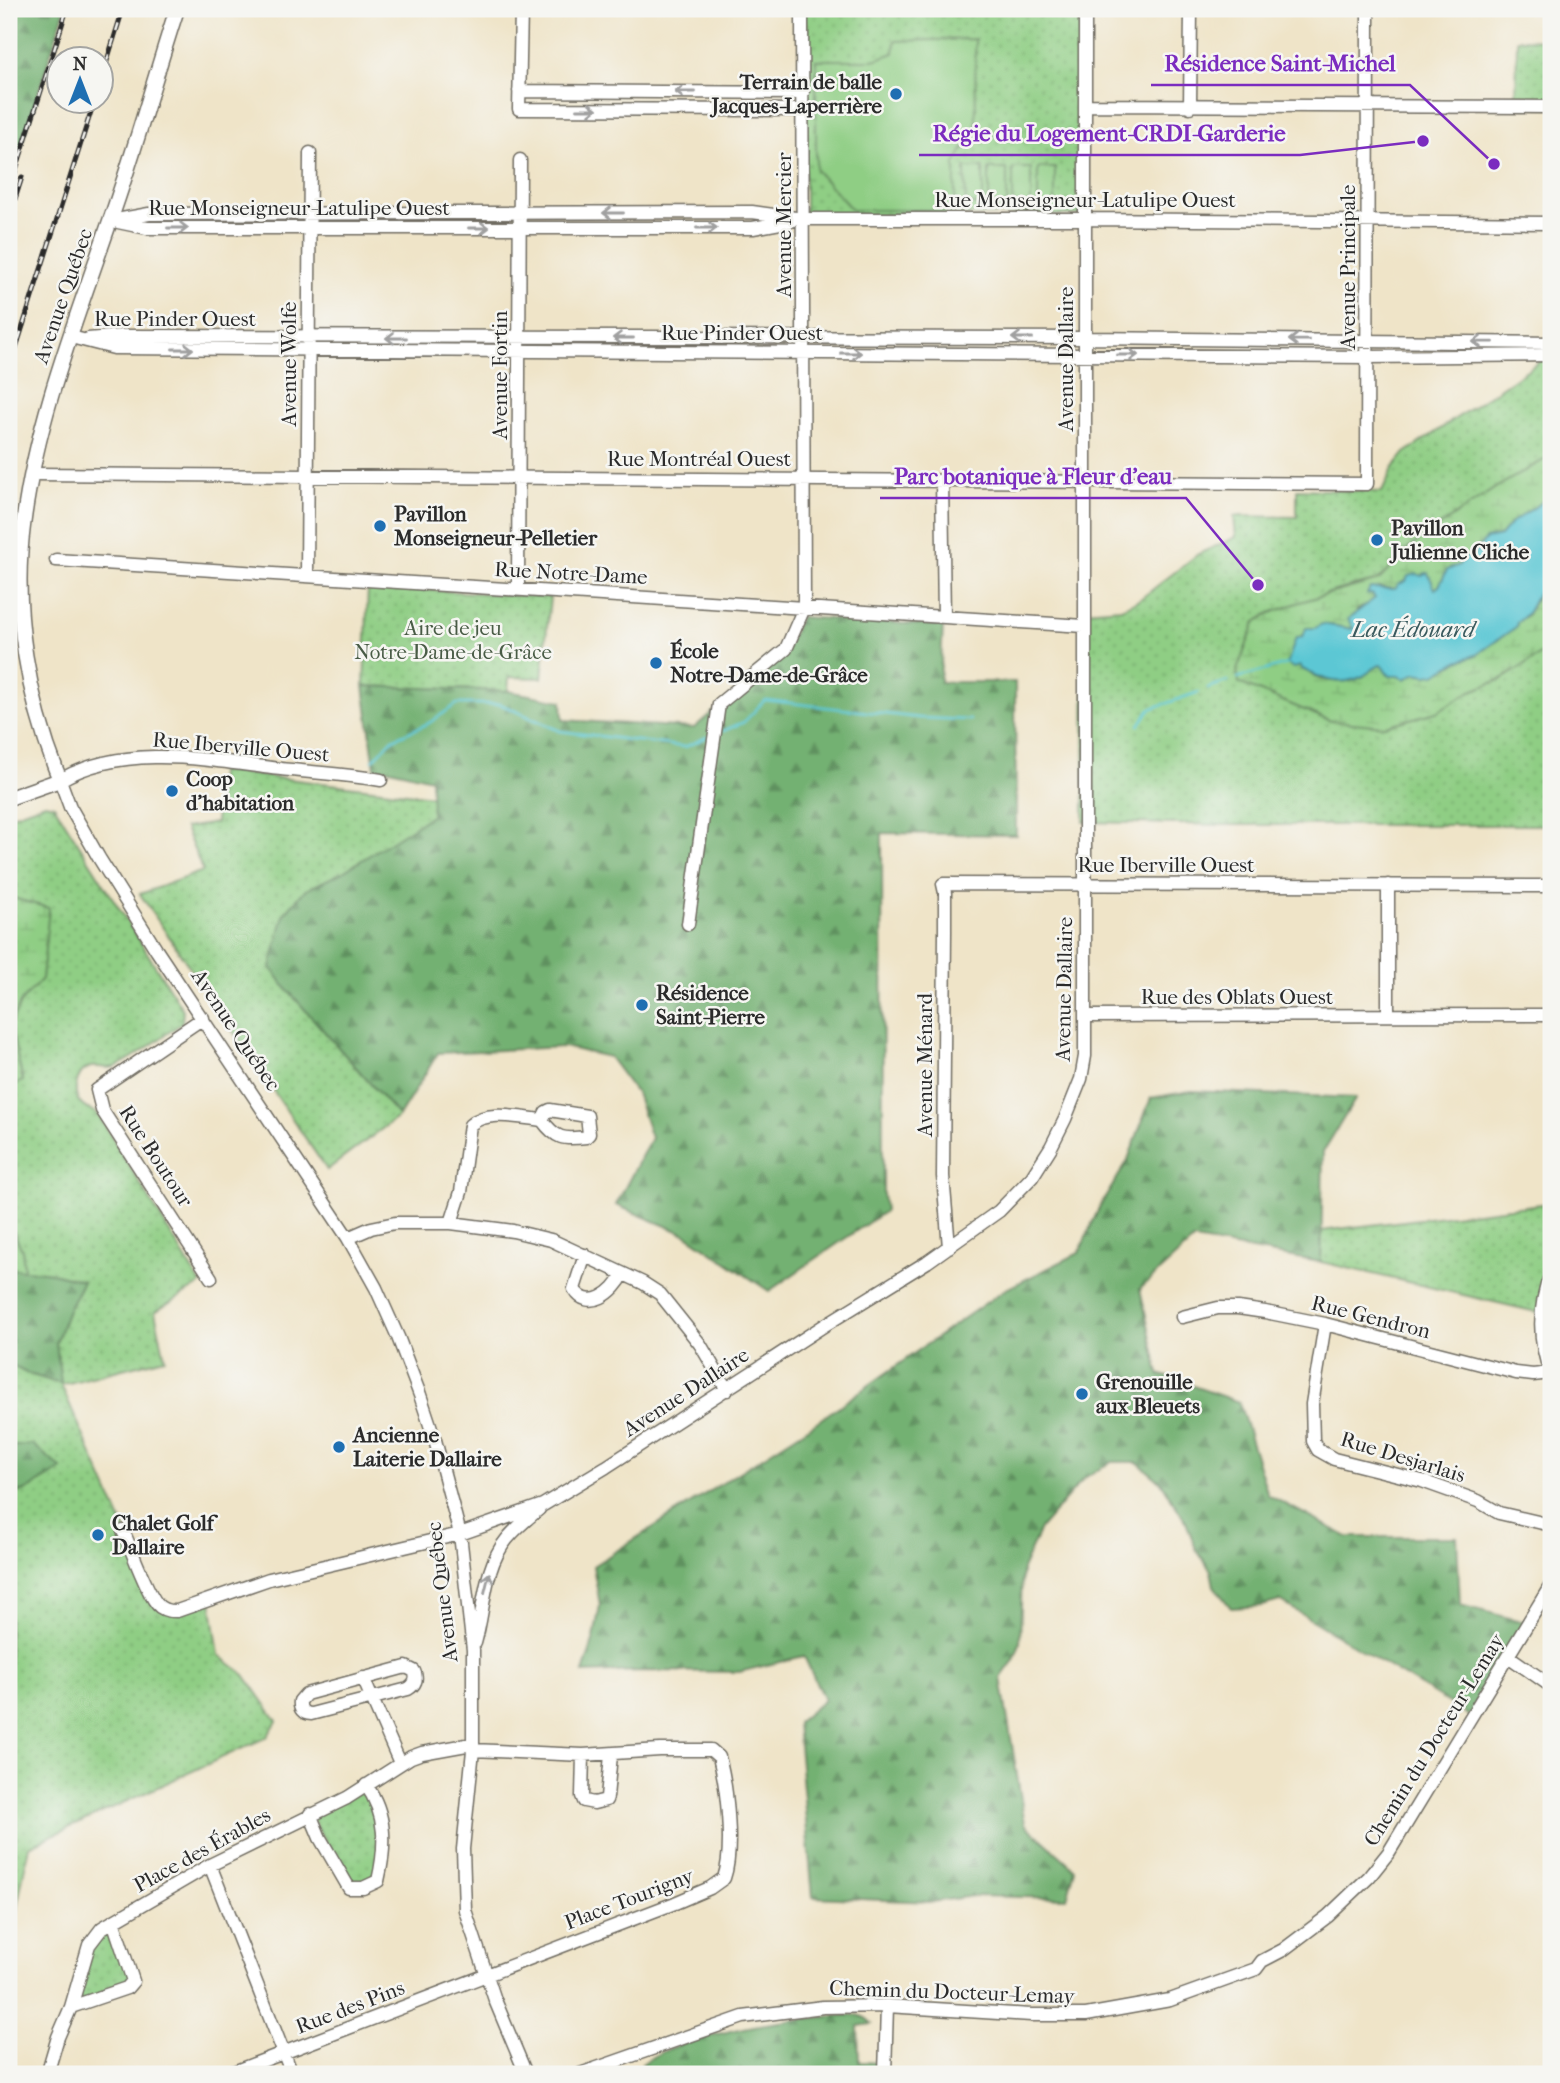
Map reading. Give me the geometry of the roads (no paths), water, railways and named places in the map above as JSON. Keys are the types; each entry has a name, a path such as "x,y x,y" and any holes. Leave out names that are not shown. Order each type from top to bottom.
{"main road":[{"name":"Avenue Québec","path":"60,780 32,695 15,624 15,553 45,417 111,221 177,9"},
{"path":"9,799 60,780"}],"street":[{"path":"520,9 519,109 803,110"},
{"name":"Avenue Mercier","path":"803,9 804,608"},
{"name":"Avenue Dallaire","path":"123,1531 152,1598 169,1611 188,1608 269,1579 460,1534 543,1505 949,1247 999,1210 1032,1177 1051,1147 1081,1079 1085,1056 1086,9"},
{"path":"1190,107 1191,9"},
{"name":"Avenue Principale","path":"1367,484 1368,9"},
{"path":"519,91 803,93"},
{"path":"1085,105 1551,107"},
{"name":"Avenue Wolfe","path":"307,576 310,153"},
{"name":"Avenue Fortin","path":"518,590 520,160"},
{"name":"Rue Monseigneur-Latulipe Ouest","path":"111,221 149,214 752,212 803,219 1551,223"},
{"name":"Rue Monseigneur-Latulipe Ouest","path":"111,221 147,228 753,228 803,219"},
{"name":"Rue Pinder Ouest","path":"71,337 93,339 122,336 309,344 519,344 804,338 1551,343"},
{"name":"Rue Pinder Ouest","path":"519,344 804,353 1367,357 1551,355"},
{"name":"Rue Montréal Ouest","path":"32,474 1367,484"},
{"path":"942,480 944,617"},
{"name":"Rue Notre-Dame","path":"56,560 1084,626"},
{"path":"688,924 719,704 786,649 804,608"},
{"name":"Rue Iberville Ouest","path":"60,780 94,766 157,757 202,759 381,780"},
{"name":"Avenue Québec","path":"60,780 70,807 99,858 348,1238 376,1288 416,1384 435,1440 460,1534 473,1650 472,1747 463,1849 465,1910 486,1976 526,2074"},
{"name":"Rue Iberville Ouest","path":"943,884 1551,886"},
{"name":"Avenue Ménard","path":"943,884 943,1185 949,1247"},
{"path":"1388,885 1388,1015"},
{"name":"Rue des Oblats Ouest","path":"1086,1016 1551,1015"},
{"name":"Rue Boutour","path":"203,1018 97,1090 103,1110 212,1278"},
{"path":"451,1223 461,1192 470,1125 475,1120 487,1117 542,1120"},
{"path":"348,1238 372,1228 395,1223 451,1223 551,1240 643,1283 660,1294 699,1345 727,1390"},
{"path":"585,1255 574,1289 578,1296 598,1299 614,1289 623,1274"},
{"path":"1551,1273 1541,1313 1541,1332 1551,1373"},
{"name":"Rue Gendron","path":"1182,1317 1207,1310 1238,1308 1325,1324 1516,1373 1551,1373"},
{"name":"Rue Desjarlais","path":"1325,1324 1312,1404 1315,1446 1334,1459 1422,1480 1478,1501 1499,1513 1551,1524"},
{"path":"473,1650 487,1582 495,1559 507,1539 543,1505"},
{"name":"Chemin du Docteur-Lemay","path":"580,2074 743,2017 823,2007 887,2006 1031,2015 1086,2015 1170,2000 1256,1969 1262,1961 1283,1950 1328,1916 1369,1877 1408,1824 1551,1585"},
{"path":"1508,1656 1551,1686"},
{"path":"402,1667 409,1667 415,1674 411,1687 371,1699 312,1714 304,1713 300,1707 300,1701 306,1693 363,1678 402,1667"},
{"path":"363,1678 400,1763"},
{"name":"Place Tourigny","path":"472,1747 583,1755 711,1751 719,1757 729,1843 724,1878 710,1888 486,1976"},
{"name":"Place des Érables","path":"47,2074 89,1945 102,1928 210,1865 347,1798 400,1763 422,1753 472,1747"},
{"path":"583,1755 582,1796 584,1801 594,1803 606,1800 611,1755"},
{"path":"310,1814 320,1839 349,1888 363,1888 378,1881 383,1859 383,1823 375,1798 366,1785"},
{"path":"210,1865 292,2074"},
{"path":"71,2007 127,1988 132,1981 113,1921"},
{"name":"Rue des Pins","path":"228,2074 486,1976"},
{"path":"886,2074 887,2006"}],"water":[{"name":"Lac Édouard","path":"1551,496 1551,576 1516,627 1476,655 1458,661 1435,674 1416,673 1405,679 1390,676 1381,665 1353,680 1338,681 1317,676 1301,666 1294,668 1287,664 1296,638 1303,637 1306,628 1315,628 1322,624 1353,629 1348,619 1375,598 1372,594 1367,594 1370,588 1395,589 1406,581 1408,576 1428,573 1435,589 1447,570 1459,565 1465,557 1472,556 1486,539 1500,536 1511,523"}],"waterway":[{"path":"1238,678 1287,664"},
{"path":"1208,688 1228,681"},
{"path":"1139,725 1150,709 1199,692"},
{"path":"723,731 744,722 765,700 920,718 970,720"},
{"path":"373,760 393,739 429,723 457,704 500,704 560,731 685,747 707,737"}],"railway":[{"path":"9,187 67,9"},
{"path":"112,46 123,9"},
{"path":"9,370 90,116"},
{"path":"9,218 22,177"}],"place":[{"name":"Terrain de balle Jacques-Laperrière","path":"896,94"},
{"name":"Régie du Logement-CRDI-Garderie","path":"1423,141"},
{"name":"Résidence Saint-Michel","path":"1494,164"},
{"name":"Pavillon Monseigneur-Pelletier","path":"380,526"},
{"name":"Pavillon Julienne Cliche","path":"1377,540"},
{"name":"Parc botanique à Fleur d'eau","path":"1258,585"},
{"name":"École Notre-Dame-de-Grâce","path":"656,663"},
{"name":"Coop d'habitation","path":"172,791"},
{"name":"Résidence Saint-Pierre","path":"642,1005"},
{"name":"Grenouille aux Bleuets","path":"1082,1394"},
{"name":"Ancienne Laiterie Dallaire","path":"339,1447"},
{"name":"Chalet Golf Dallaire","path":"98,1535"}],"park label":[{"name":"Aire de jeu Notre-Dame-de-Grâce","path":"453,640"}]}
